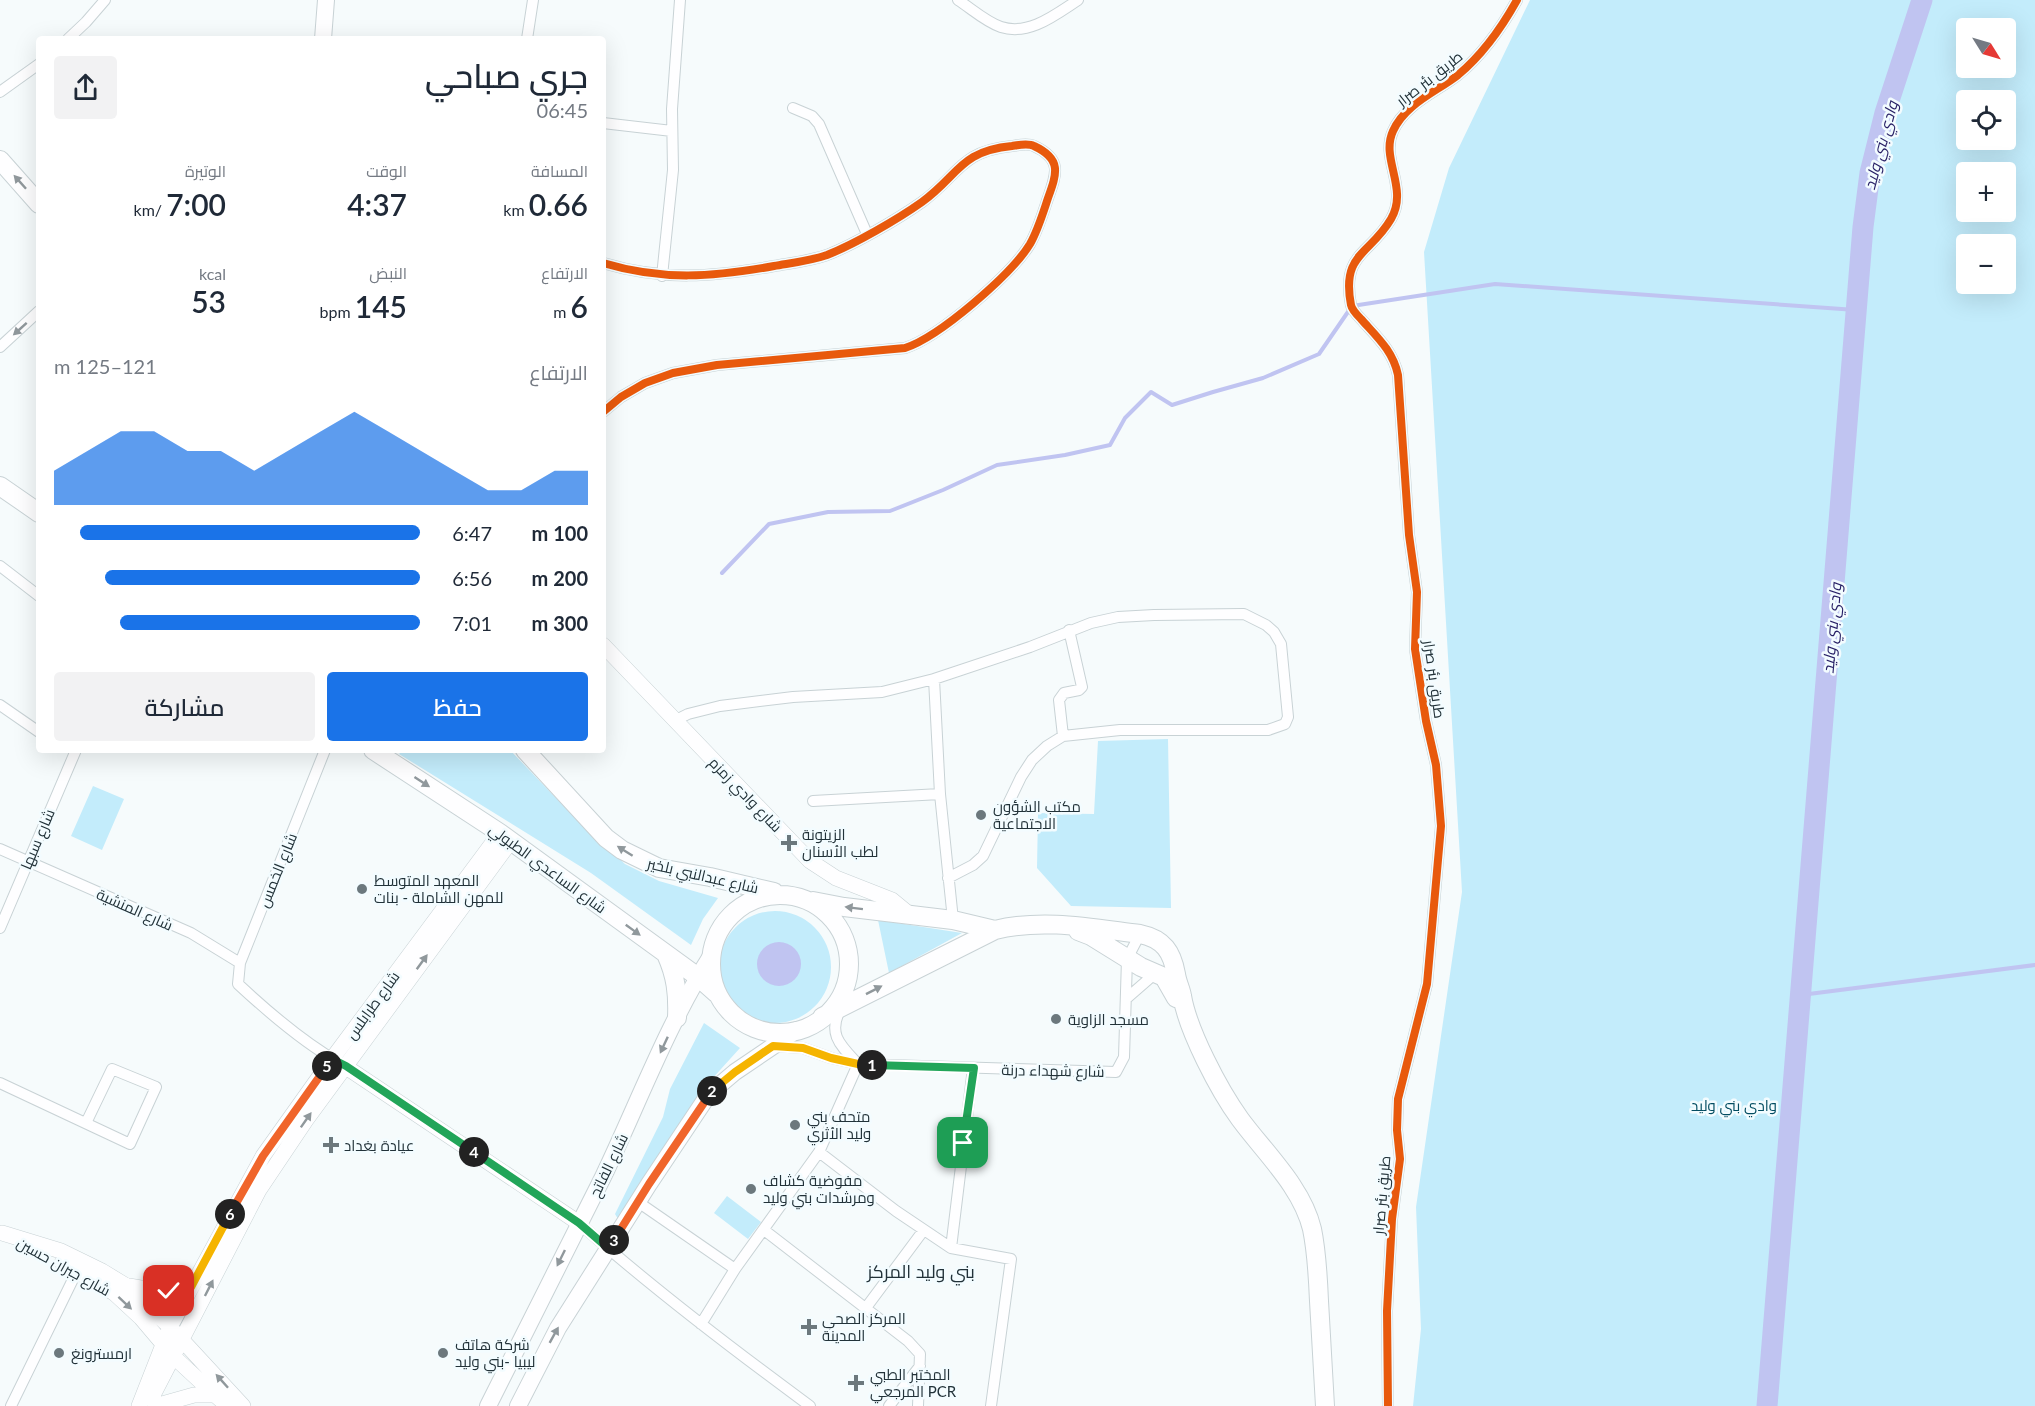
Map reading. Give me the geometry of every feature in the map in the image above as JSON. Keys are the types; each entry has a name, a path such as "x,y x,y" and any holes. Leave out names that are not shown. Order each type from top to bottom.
{"highway":[{"path":"0,160 36,201"},
{"path":"0,486 36,510"},
{"name":"شارع الساعدي الطبولي","path":"378,753 506,837 698,977 717,994"},
{"name":"شارع عبدالنبي بلخير","path":"528,753 606,838 622,850 659,868 782,894"},
{"path":"995,930 953,920 844,907 782,894 755,899 738,909 724,923 714,941 711,956 712,977 717,994 731,1012 749,1025 770,1032 797,1030 995,930 1016,925 1063,925 1140,934 1158,941 1167,949 1174,961 1184,1006 1213,1075 1227,1101 1297,1196 1311,1227 1316,1257 1325,1406"},
{"path":"805,899 822,909 835,922 846,945 849,959 847,978 840,997 822,1017"},
{"path":"1063,925 1091,936 1127,959 1164,977 1172,994 1184,1006"},
{"path":"666,954 678,991 677,1018"}],"main road":[{"path":"323,36 326,0"},
{"name":"شارع وادي زمزم","path":"606,648 810,861 836,878 892,900 909,914"},
{"name":"شارع طرابلس","path":"139,1406 170,1326 263,1156 339,1063 506,837"},
{"name":"شارع الفاتح","path":"488,1406 677,1018 711,956"},
{"path":"518,1406 558,1328 709,1094 735,1072 797,1030"},
{"path":"339,1063 579,1223"},
{"name":"شارع طرابلس","path":"147,1406 259,1190 306,1120 339,1063"},
{"path":"1,1232 61,1251 79,1265 125,1285 158,1292 191,1287"},
{"name":"شارع جبران حسين","path":"79,1265 114,1293 174,1357 215,1395"},
{"path":"125,1285 170,1326 241,1406"},
{"path":"194,1318 194,1338 200,1358"},
{"path":"147,1326 151,1377"},
{"path":"520,1341 543,1356"},
{"path":"155,1406 194,1395 215,1395 222,1401 241,1406"}],"street":[{"path":"71,36 105,0"},
{"path":"527,36 533,0"},
{"path":"662,276 673,170 674,75 680,0"},
{"path":"958,0 1000,27 1017,30 1034,26 1077,0"},
{"name":"طريق بئر صرار","path":"1388,1406 1386,1311 1392,1219 1400,1159 1397,1130 1398,1099 1427,984 1441,826 1437,765 1426,721 1415,649 1417,592 1408,525 1398,375 1387,347 1352,308 1349,284 1353,264 1391,219 1397,205 1398,189 1389,149 1392,132 1396,125 1401,117 1416,104 1459,74 1474,59 1493,37 1517,0"},
{"path":"0,92 36,66"},
{"path":"793,108 812,116 819,124 867,234"},
{"path":"606,123 672,131"},
{"path":"606,264 662,276 695,276 801,262 827,255 923,201 968,159 991,148 1031,144 1047,153 1055,164 1055,178 1030,244 995,285 931,336 905,348 717,365 673,373 645,383 621,397 606,410"},
{"path":"0,347 36,314"},
{"path":"0,566 36,594"},
{"path":"676,720 688,714 720,706 793,697 882,692 934,679 1030,647 1091,622 1118,617 1244,614 1274,632 1281,644 1288,717 1285,724 1268,729 1120,730 1063,736 1047,746 1032,760 1021,777 983,856 973,866 948,878"},
{"path":"1063,736 1059,700 1064,693 1079,690 1082,687 1069,630"},
{"path":"934,679 940,794 953,920"},
{"path":"0,705 36,730"},
{"name":"شارع سبها","path":"0,928 72,753"},
{"name":"شارع الخمس","path":"240,963 324,753"},
{"path":"813,801 940,794"},
{"name":"شارع المنشية","path":"0,849 191,933 240,963"},
{"path":"1127,998 1127,959 1140,934"},
{"path":"1127,998 1174,961"},
{"path":"240,963 238,984 280,1020 339,1063"},
{"name":"شارع شهداء درنة","path":"773,1046 803,1048 858,1064 1116,1072 1124,1057 1127,998"},
{"path":"700,1324 735,1269 819,1152 858,1064 844,1050 834,1034 835,1020 842,1006"},
{"path":"951,1248 974,1068"},
{"path":"0,1083 130,1144 156,1088 112,1069 86,1123"},
{"path":"819,1152 923,1231 951,1248 1011,1259 991,1406"},
{"path":"638,1202 735,1269"},
{"path":"579,1223 700,1324 810,1406"},
{"path":"764,1230 908,1341 920,1354 918,1406"},
{"path":"865,1309 923,1231"},
{"path":"10,1406 79,1265"},
{"path":"889,1406 920,1366"}],"green space":[{"name":"وادي بني وليد","path":"1530,0 2035,0 2035,1406 1413,1406 1421,1329 1416,1207 1462,892 1424,252 1449,168"},
{"path":"1168,739 1171,908 1071,906 1037,868 1038,813 1094,814 1098,741"},
{"path":"513,753 575,818 625,864 659,881 718,898 703,919 691,945 591,873 399,754"},
{"path":"93,786 124,799 102,850 71,836"},
{"path":"775,911 797,915 815,927 827,945 831,967 827,989 815,1007 797,1019 775,1023 753,1019 735,1007 723,989 719,967 723,945 735,927 753,915"},
{"path":"878,920 962,933 889,973"},
{"path":"704,1023 740,1048 702,1090 618,1219 615,1214 663,1117 670,1089"},
{"path":"727,1196 761,1222 748,1239 714,1213"}],"shaded area":[{"path":"779,942 794,949 801,964 794,979 779,986 764,979 757,964 764,949"}],"waterway":[{"name":"وادي بني وليد","path":"1767,1406 1863,227 1870,173 1885,113 1922,0"},
{"path":"722,573 769,524 828,512 890,511 997,465 1065,455 1110,445 1125,418 1151,392 1172,405 1263,378 1319,354 1352,306 1495,284 1856,310"},
{"path":"1801,995 2035,965"}],"cycle path":[{"path":"1388,1406 1387,1311 1392,1219 1400,1159 1397,1130 1398,1099 1427,984 1441,826 1436,765 1426,721 1415,649 1417,592 1409,535 1398,375 1388,351 1352,309 1350,275 1359,256 1383,231 1396,207 1396,185 1390,142 1398,122 1413,106 1458,75 1475,59 1498,30 1517,0"},
{"path":"606,264 646,273 709,275 807,260 838,250 901,216 922,202 961,166 981,153 1023,144 1032,145 1049,156 1055,168 1054,181 1038,227 1021,257 973,304 919,342 905,348 717,365 673,373 645,383 621,397 606,410"}],"place":[{"name":"مكتب الشؤون الاجتماعية","path":"981,815"},
{"name":"الزيتونة لطب الأسنان","path":"789,843"},
{"name":"المعهد المتوسط للمهن الشاملة - بنات","path":"362,889"},
{"name":"مسجد الزاوية","path":"1056,1019"},
{"name":"متحف بني وليد الأثري","path":"795,1125"},
{"name":"عيادة بغداد","path":"331,1145"},
{"name":"مفوضية كشاف ومرشدات بني وليد","path":"751,1189"},
{"name":"المركز الصحي المدينة","path":"809,1327"},
{"name":"ارمسترونغ","path":"59,1353"},
{"name":"شركة هاتف ليبيا -بني وليد","path":"443,1353"},
{"name":"المختبر الطبي المرجعي PCR","path":"856,1383"}],"district":[{"name":"بني وليد المركز","path":"921,1271"}],"route":[{"path":"169,1291 191,1287 263,1156 332,1059 346,1066 579,1223 609,1249 709,1094 735,1072 773,1046 803,1048 858,1064 974,1068 963,1143"}]}
